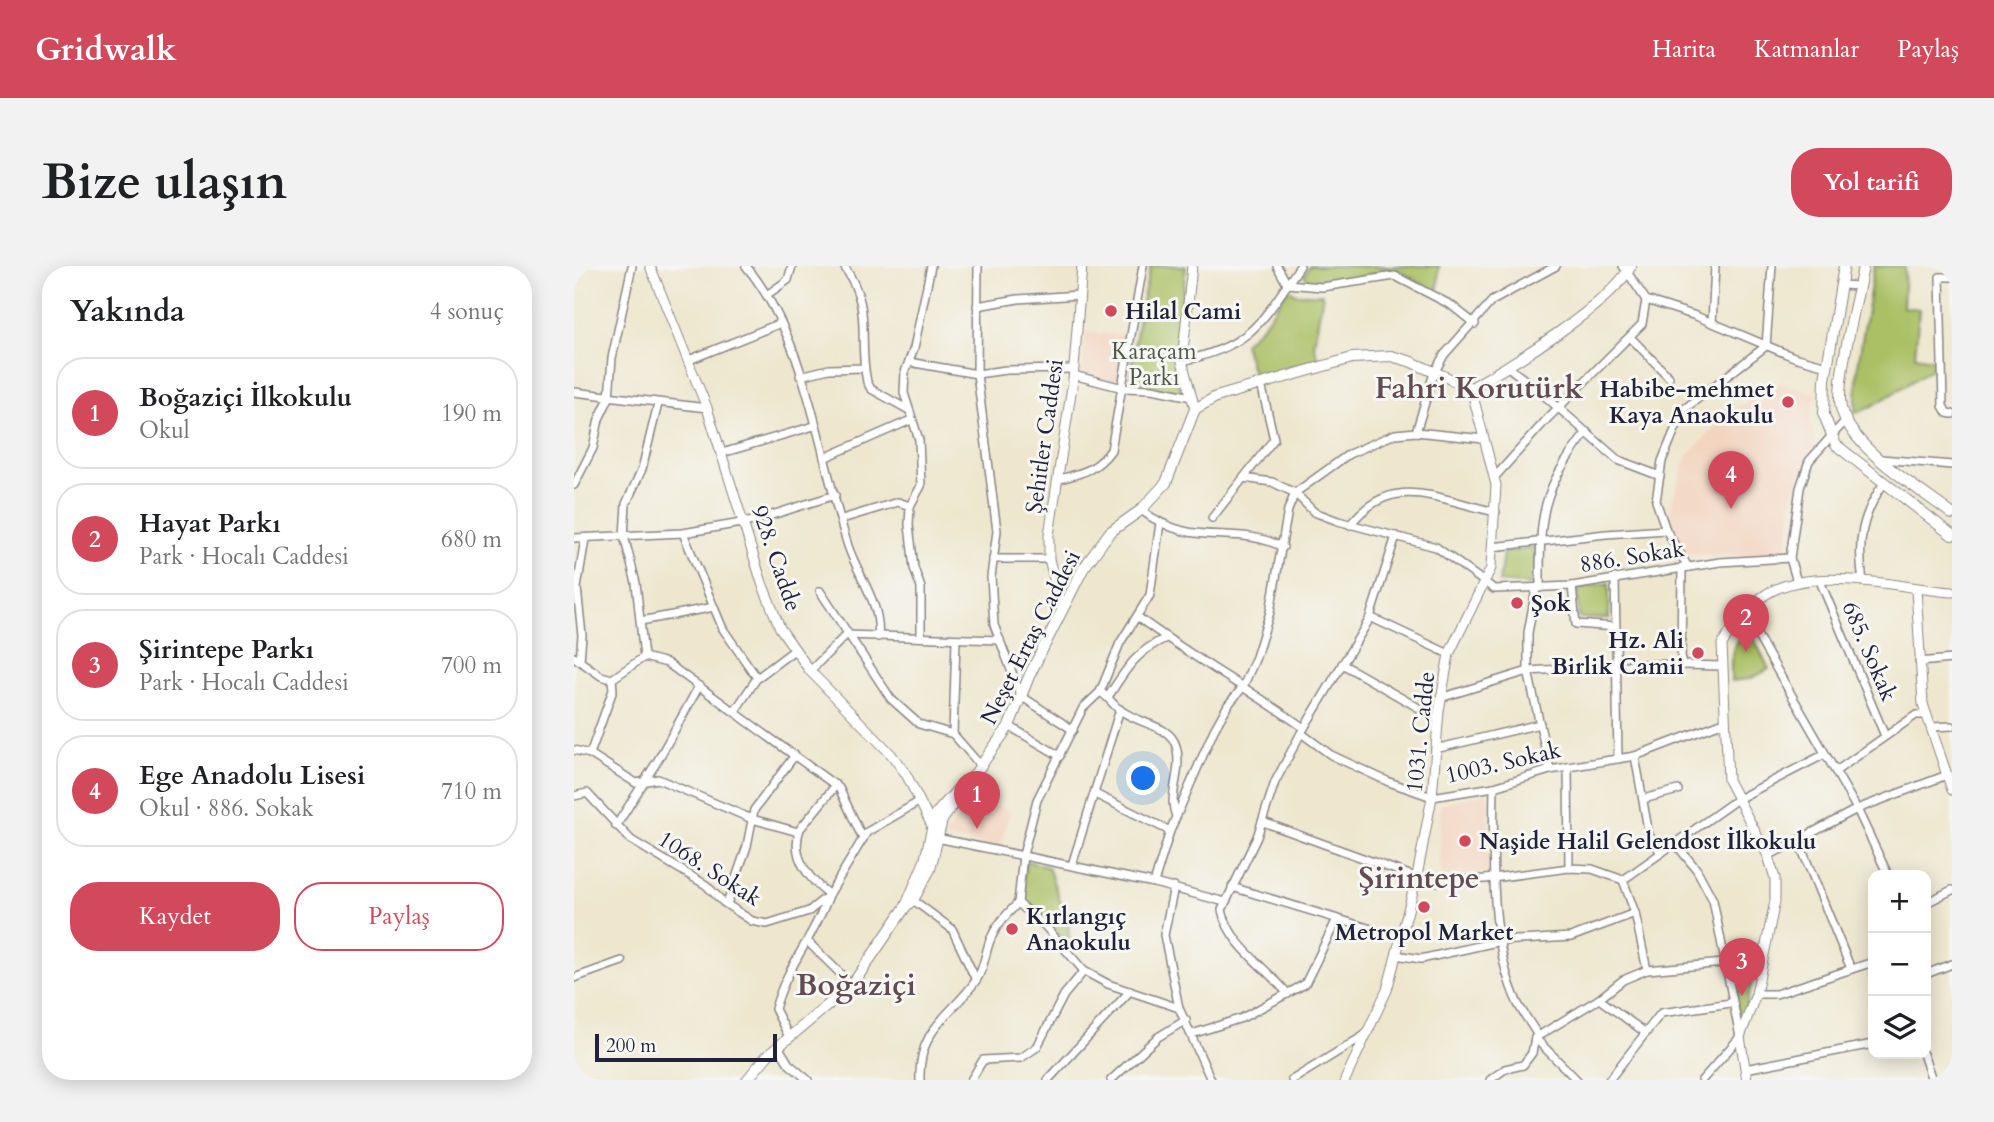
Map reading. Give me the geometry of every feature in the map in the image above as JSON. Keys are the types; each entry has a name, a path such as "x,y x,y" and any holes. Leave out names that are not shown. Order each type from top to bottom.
{"main road":[{"path":"1844,266 1827,366 1824,415 1836,445 1952,534"},
{"path":"1863,266 1841,384 1841,407 1864,445 1952,514"},
{"path":"1195,409 1216,397 1352,358 1391,356 1409,360 1471,388 1507,368 1553,336 1627,268"},
{"name":"Neşet Ertaş Caddesi","path":"747,1080 778,1046 852,985 909,903 930,869 942,820 1009,726 1083,569 1110,533 1142,510 1166,483 1195,409"},
{"name":"Neşet Ertaş Caddesi","path":"909,903 925,861 932,824 939,807 974,775"},
{"path":"932,824 937,836"}],"street":[{"path":"574,485 593,448 599,419 609,398 612,358 632,266"},
{"name":"928. Cadde","path":"650,266 707,408 767,597 793,651 891,754 932,824"},
{"path":"746,266 768,294 800,376 848,545 872,600 879,624 878,637"},
{"path":"768,294 788,280 792,266"},
{"path":"844,266 858,289 865,313 864,368 871,389 907,409"},
{"path":"920,637 921,587 910,543 910,506 921,486 919,440 904,393 931,266"},
{"path":"978,266 977,374 997,531 991,576 994,625 1021,696 1073,730"},
{"name":"Şehitler Caddesi","path":"1062,610 1049,559 1049,536 1074,372 1082,266"},
{"path":"1058,480 1086,473 1101,463 1111,450 1143,266"},
{"path":"1192,266 1182,361 1195,409"},
{"path":"1277,266 1287,284"},
{"path":"1182,361 1214,353 1239,342 1258,325 1300,266"},
{"path":"1416,432 1434,373 1444,355 1475,324 1492,301 1556,266"},
{"path":"1712,323 1715,266"},
{"path":"1681,666 1685,567 1666,530 1656,502 1662,461 1683,410 1766,346 1772,266"},
{"path":"1940,266 1943,406 1947,413 1952,414"},
{"path":"1627,268 1646,300 1712,323 1766,346 1827,366"},
{"path":"1287,284 1322,287 1395,276 1451,305 1475,324"},
{"path":"1940,278 1952,277"},
{"path":"1840,285 1860,286"},
{"path":"977,306 1018,299 1080,295"},
{"path":"1494,478 1642,324 1646,300"},
{"path":"689,360 781,323"},
{"path":"1941,327 1952,327"},
{"path":"1833,330 1851,332"},
{"path":"1630,337 1669,377"},
{"path":"909,362 977,374 1006,370 1074,372 1123,388 1153,389 1192,397"},
{"path":"1943,367 1952,366"},
{"path":"800,376 829,369 864,368"},
{"path":"1507,368 1559,408 1618,460 1660,476"},
{"path":"1212,518 1274,439 1261,384"},
{"name":"1031. Cadde","path":"1345,1080 1387,989 1417,876 1432,797 1440,698 1448,654 1482,581 1491,568 1496,512 1494,478 1471,388"},
{"path":"574,392 707,408"},
{"path":"644,657 624,536 626,504 642,469 658,404"},
{"path":"1797,582 1790,558 1800,488 1809,461 1846,419"},
{"path":"824,458 911,420"},
{"path":"722,453 814,426"},
{"path":"1154,883 1176,816 1192,786 1214,730 1228,705 1244,687 1264,634 1283,547 1288,510 1295,493 1372,442 1416,432 1484,439"},
{"path":"1550,770 1528,671 1528,633 1538,588 1545,503 1561,464 1587,432"},
{"path":"1881,459 1952,466"},
{"path":"1243,478 1272,482 1295,493 1314,512 1350,525 1436,547 1482,581"},
{"path":"1863,582 1858,545 1869,504 1884,483"},
{"path":"1350,525 1362,509 1394,492 1436,495 1496,512"},
{"path":"574,538 683,533 744,522 835,495"},
{"path":"842,519 898,502 910,506"},
{"path":"1142,510 1160,523 1188,534 1219,537 1247,534 1283,547"},
{"path":"920,1080 922,1054 933,1028 976,980 995,930 1018,904 1023,855 1037,800 1083,708 1100,692 1120,643 1139,618 1150,595 1160,523"},
{"path":"1492,548 1606,534 1666,530"},
{"path":"683,533 723,629 757,678"},
{"path":"1288,994 1247,952 1224,922 1222,910 1263,822 1275,782 1302,730 1370,617 1396,536"},
{"path":"585,539 577,588 582,635 577,659 601,676 612,679 644,657 667,663 836,785 852,811 863,839"},
{"name":"886. Sokak","path":"1482,581 1494,589 1572,586 1685,567 1790,558"},
{"path":"993,559 1049,559"},
{"path":"1615,578 1618,759"},
{"name":"685. Sokak","path":"1820,581 1885,736"},
{"path":"1702,1080 1740,1037 1756,995 1775,901 1775,878 1768,856 1736,800 1728,780 1721,644 1745,614 1765,595 1797,582 1863,582 1952,592"},
{"path":"1572,586 1576,624 1616,627"},
{"path":"1916,589 1919,662 1927,715 1952,790"},
{"path":"820,591 846,635 907,717 919,724 953,734"},
{"path":"640,621 714,607"},
{"path":"1745,614 1857,809 1886,870"},
{"path":"1370,617 1448,654"},
{"name":"1003. Sokak","path":"1139,618 1244,687 1331,755 1389,782 1432,797 1494,787 1550,770 1634,756 1724,722"},
{"path":"810,671 846,635 1000,640"},
{"path":"1108,697 1129,663 1151,644 1166,638"},
{"path":"956,640 953,734 962,748 981,766"},
{"path":"735,711 757,678 793,651"},
{"path":"1919,662 1952,659"},
{"path":"1342,664 1438,719"},
{"path":"1440,698 1528,671 1616,665 1721,666"},
{"path":"590,754 613,690 612,679"},
{"path":"616,826 699,686"},
{"path":"1100,692 1120,709 1168,732 1176,741 1178,763 1173,801 1176,816"},
{"path":"1073,865 1120,709"},
{"path":"1836,771 1916,715 1927,715"},
{"path":"1435,749 1540,724"},
{"path":"1009,726 1060,756"},
{"path":"1932,727 1952,726"},
{"path":"574,750 590,754 636,783 646,779 658,779 752,819 798,832"},
{"path":"1623,880 1736,800 1825,754"},
{"path":"727,904 747,846 754,810 795,755"},
{"path":"1634,756 1649,835 1661,853"},
{"path":"1568,767 1569,868"},
{"path":"1768,856 1857,809 1947,775"},
{"path":"789,1037 775,1009 790,968 808,942 829,895 810,880 798,856 798,832 836,785"},
{"path":"1494,787 1500,941 1518,1002 1536,1037 1577,1080"},
{"path":"1643,799 1678,790"},
{"name":"1068. Sokak","path":"574,796 587,793 631,840 706,884 727,904 752,921 767,924 809,911 829,895 863,839 878,824 920,801"},
{"path":"1095,794 1170,831"},
{"path":"1263,822 1429,882 1496,878 1569,868 1599,871 1623,880 1635,913 1647,970"},
{"path":"937,836 1174,887 1225,902"},
{"path":"1798,841 1851,969"},
{"path":"1675,843 1697,870 1713,900 1747,1080"},
{"path":"1174,887 1164,934 1179,1008 1211,1080"},
{"path":"1232,887 1401,938"},
{"path":"1931,900 1952,890"},
{"path":"909,903 952,929 976,980"},
{"path":"1018,904 1045,926 1084,971 1179,1008"},
{"path":"1396,955 1421,959 1500,941 1571,937 1635,913"},
{"path":"1192,1034 1242,1018 1305,984 1337,919"},
{"path":"808,942 852,985"},
{"path":"574,978 622,961"},
{"path":"1756,995 1776,994 1868,964"},
{"path":"1931,972 1952,964"},
{"path":"1490,1080 1505,1069 1523,1065 1532,1053 1536,1037 1599,999 1623,980 1647,970 1724,965 1762,966"},
{"path":"971,1080 984,1060 1021,1058 1037,1047 1064,995 1084,971"},
{"path":"1048,1080 1130,991"},
{"path":"1599,999 1646,1033"},
{"path":"1609,1080 1661,1013 1731,1003"},
{"path":"1111,1080 1158,1037 1186,1020"},
{"path":"1292,1080 1365,1035"},
{"path":"1745,1069 1868,1045"},
{"path":"778,1046 789,1064 808,1080"},
{"path":"1925,1059 1933,1080"}],"shaded area":[{"path":"1085,332 1126,335 1119,382 1081,373"},
{"path":"1781,383 1816,394 1810,421 1816,443 1793,494 1787,550 1745,556 1685,554 1674,539 1669,519 1672,500 1686,458 1719,422 1737,407 1752,399 1757,410 1769,388"},
{"name":"Naşide Halil Gelendost İlkokulu","path":"1488,793 1489,873 1440,877 1440,808 1443,803"},
{"path":"970,794 1010,811 1000,847 945,838"}],"green space":[{"name":"Karaçam Parkı","path":"1151,266 1186,266 1177,347 1181,393 1129,384 1140,309"},
{"path":"1310,266 1439,266 1438,288 1432,290 1401,272 1390,270 1353,279 1309,282 1304,275"},
{"path":"1874,266 1905,266 1903,307 1919,309 1915,356 1938,360 1936,366 1894,393 1855,413 1858,366"},
{"path":"1288,289 1296,294 1323,294 1314,344 1318,360 1254,377 1244,343 1264,324"},
{"path":"1537,548 1535,585 1499,582 1503,553"},
{"path":"1609,583 1609,619 1579,618 1578,588"},
{"path":"1741,635 1753,637 1769,669 1750,679 1731,681 1731,661 1735,644"},
{"path":"1026,861 1048,867 1068,924 1070,948 1045,918 1025,900 1023,881"},
{"path":"1731,974 1754,974 1742,1022 1739,1019"}],"place":[{"name":"Hilal Cami","path":"1111,311"},
{"name":"Habibe-mehmet Kaya Anaokulu","path":"1788,402"},
{"name":"Ege Anadolu Lisesi","path":"1731,509"},
{"name":"Şok","path":"1517,603"},
{"name":"Hayat Parkı","path":"1746,652"},
{"name":"Hz. Ali Birlik Camii","path":"1698,653"},
{"name":"Boğaziçi İlkokulu","path":"977,829"},
{"name":"Naşide Halil Gelendost İlkokulu","path":"1465,841"},
{"name":"Metropol Market","path":"1424,907"},
{"name":"Kırlangıç Anaokulu","path":"1012,929"},
{"name":"Şirintepe Parkı","path":"1742,996"}],"district":[{"name":"Fahri Korutürk","path":"1479,388"},
{"name":"Şirintepe","path":"1419,878"},
{"name":"Boğaziçi","path":"856,985"}]}
